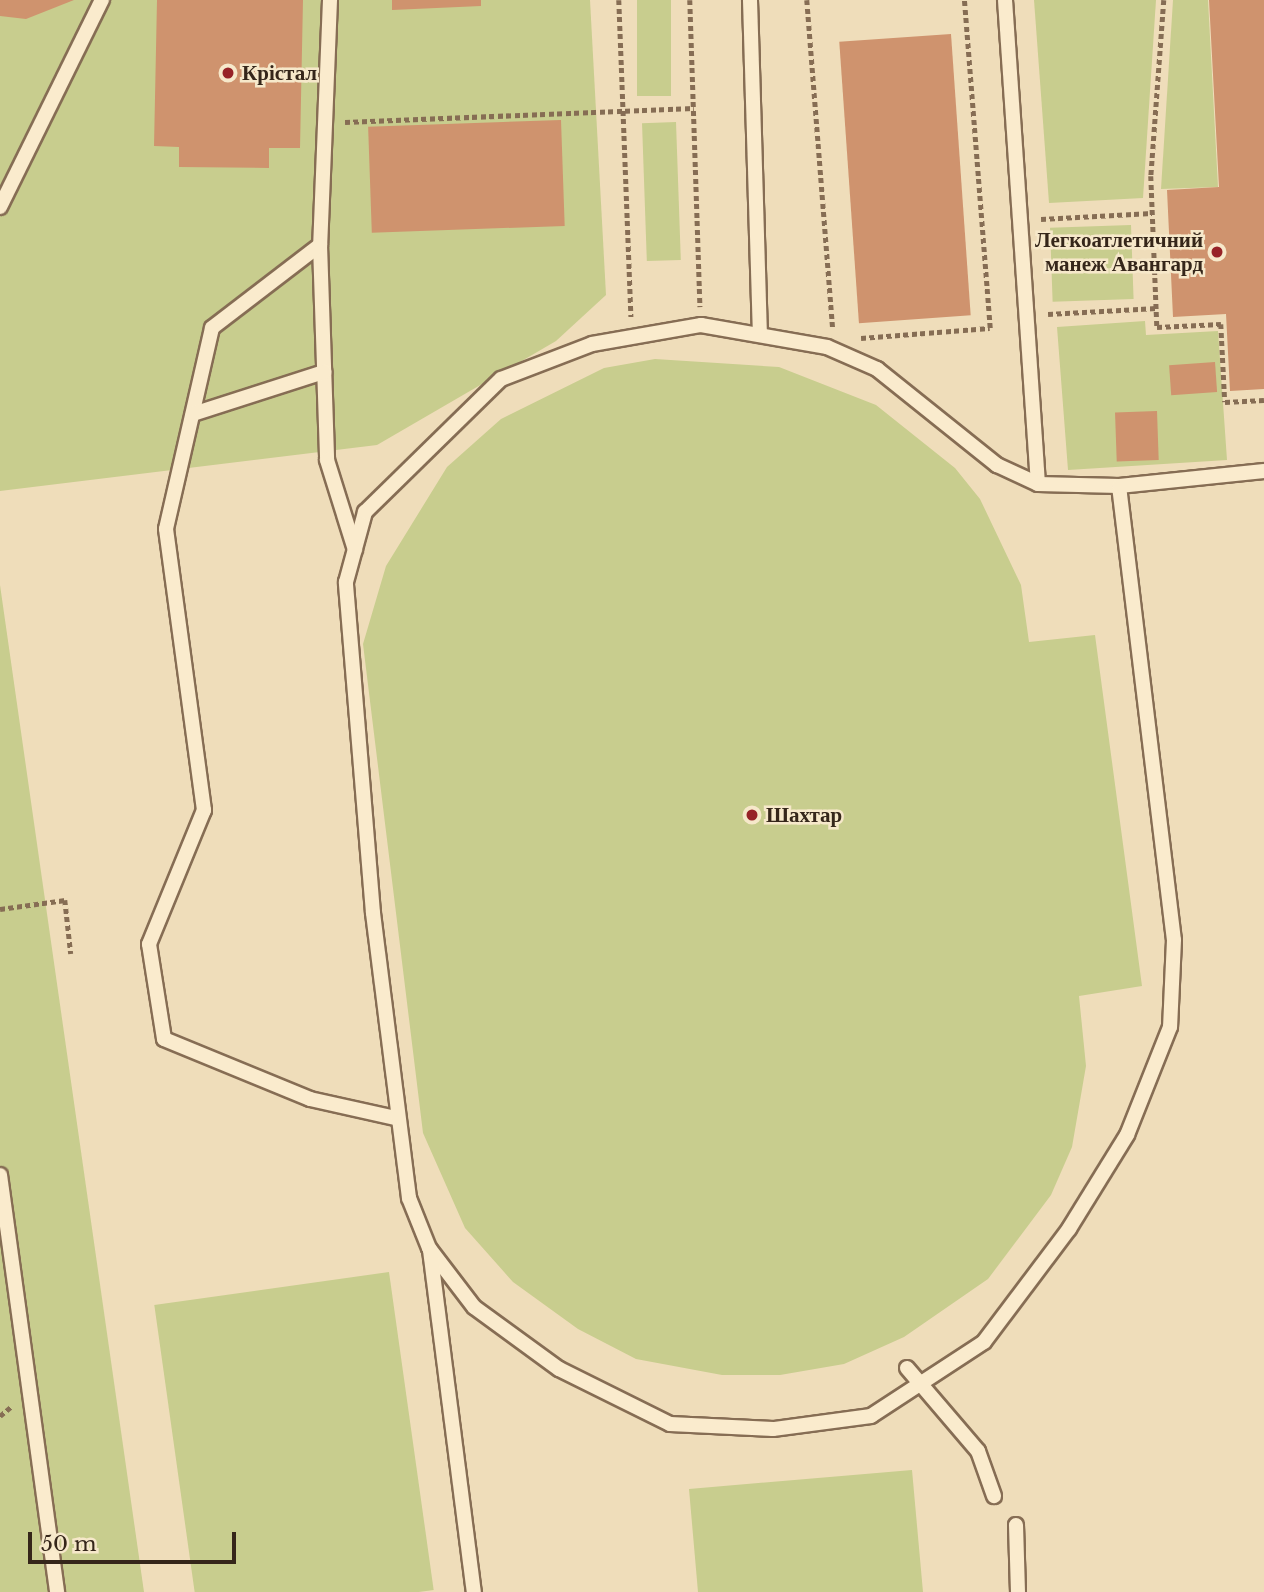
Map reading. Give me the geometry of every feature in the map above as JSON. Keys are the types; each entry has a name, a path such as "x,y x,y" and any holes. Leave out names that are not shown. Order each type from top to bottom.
{"lane":[{"path":"0,207 102,0"},
{"path":"330,0 320,245 327,460 355,550"},
{"path":"750,0 760,333"},
{"path":"1005,0 1038,484"},
{"path":"320,245 212,328 166,530 204,810 149,944 164,1039 310,1099 396,1118"},
{"path":"474,1592 429,1248 409,1198 396,1118 346,582 365,512 501,379 540,359 632,336 701,325 760,333 827,347 877,369 997,465 1038,484 1119,486 1264,471"},
{"path":"192,414 324,372"},
{"path":"429,1248 484,1314 559,1369 670,1424 773,1429 871,1416 984,1342 1069,1229 1127,1135 1170,1027 1174,940 1119,486"},
{"path":"0,1175 57,1592"},
{"path":"906,1368 978,1451 994,1496"},
{"path":"1016,1525 1018,1592"}],"path":[{"path":"619,0 632,336"},
{"path":"690,0 701,325"},
{"path":"807,0 834,340"},
{"path":"847,339 990,328 964,0"},
{"path":"1164,0 1152,213 1157,327 1221,324 1225,402 1264,400"},
{"path":"325,123 694,108"},
{"path":"1041,219 1152,213"},
{"path":"1048,314 1157,308"},
{"path":"0,909 65,900 71,954"}],"green space":[{"path":"0,0 590,0 606,295 556,341 377,445 0,491"},
{"path":"637,0 671,0 671,96 637,96"},
{"path":"1034,0 1156,0 1143,198 1049,203"},
{"path":"1173,0 1208,0 1218,187 1161,189"},
{"path":"676,122 681,260 647,261 642,123"},
{"path":"1131,225 1134,299 1053,302 1050,228"},
{"path":"1145,321 1146,335 1218,331 1227,460 1068,470 1057,327"},
{"name":"Шахтар","path":"655,359 779,367 876,405 955,468 980,499 1021,585 1029,642 1095,635 1142,986 1079,996 1086,1066 1072,1147 1051,1195 988,1279 904,1337 844,1364 780,1375 722,1375 636,1359 578,1329 513,1282 465,1228 423,1133 363,644 386,566 447,467 501,419 604,368"},
{"path":"0,585 144,1592 0,1592"},
{"path":"389,1272 434,1590 195,1592 154,1305"},
{"path":"912,1470 923,1592 698,1592 689,1489"}],"building":[{"path":"0,0 74,0 26,19 0,16"},
{"name":"Крістал","path":"157,0 303,0 300,148 269,148 269,168 179,167 179,147 154,146"},
{"path":"392,0 481,0 481,6 392,10"},
{"name":"Легкоатлетичний манеж Авангард","path":"1209,0 1264,0 1264,389 1230,391 1226,314 1173,317 1167,190 1219,187"},
{"path":"951,34 971,315 859,323 839,42"},
{"path":"561,120 565,226 372,233 368,127"},
{"path":"1215,362 1217,392 1171,395 1169,365"},
{"path":"1157,411 1159,460 1117,461 1115,412"}],"place":[{"name":"Крістал","path":"228,73"},
{"name":"Легкоатлетичний манеж Авангард","path":"1217,252"},
{"name":"Шахтар","path":"752,815"}]}
